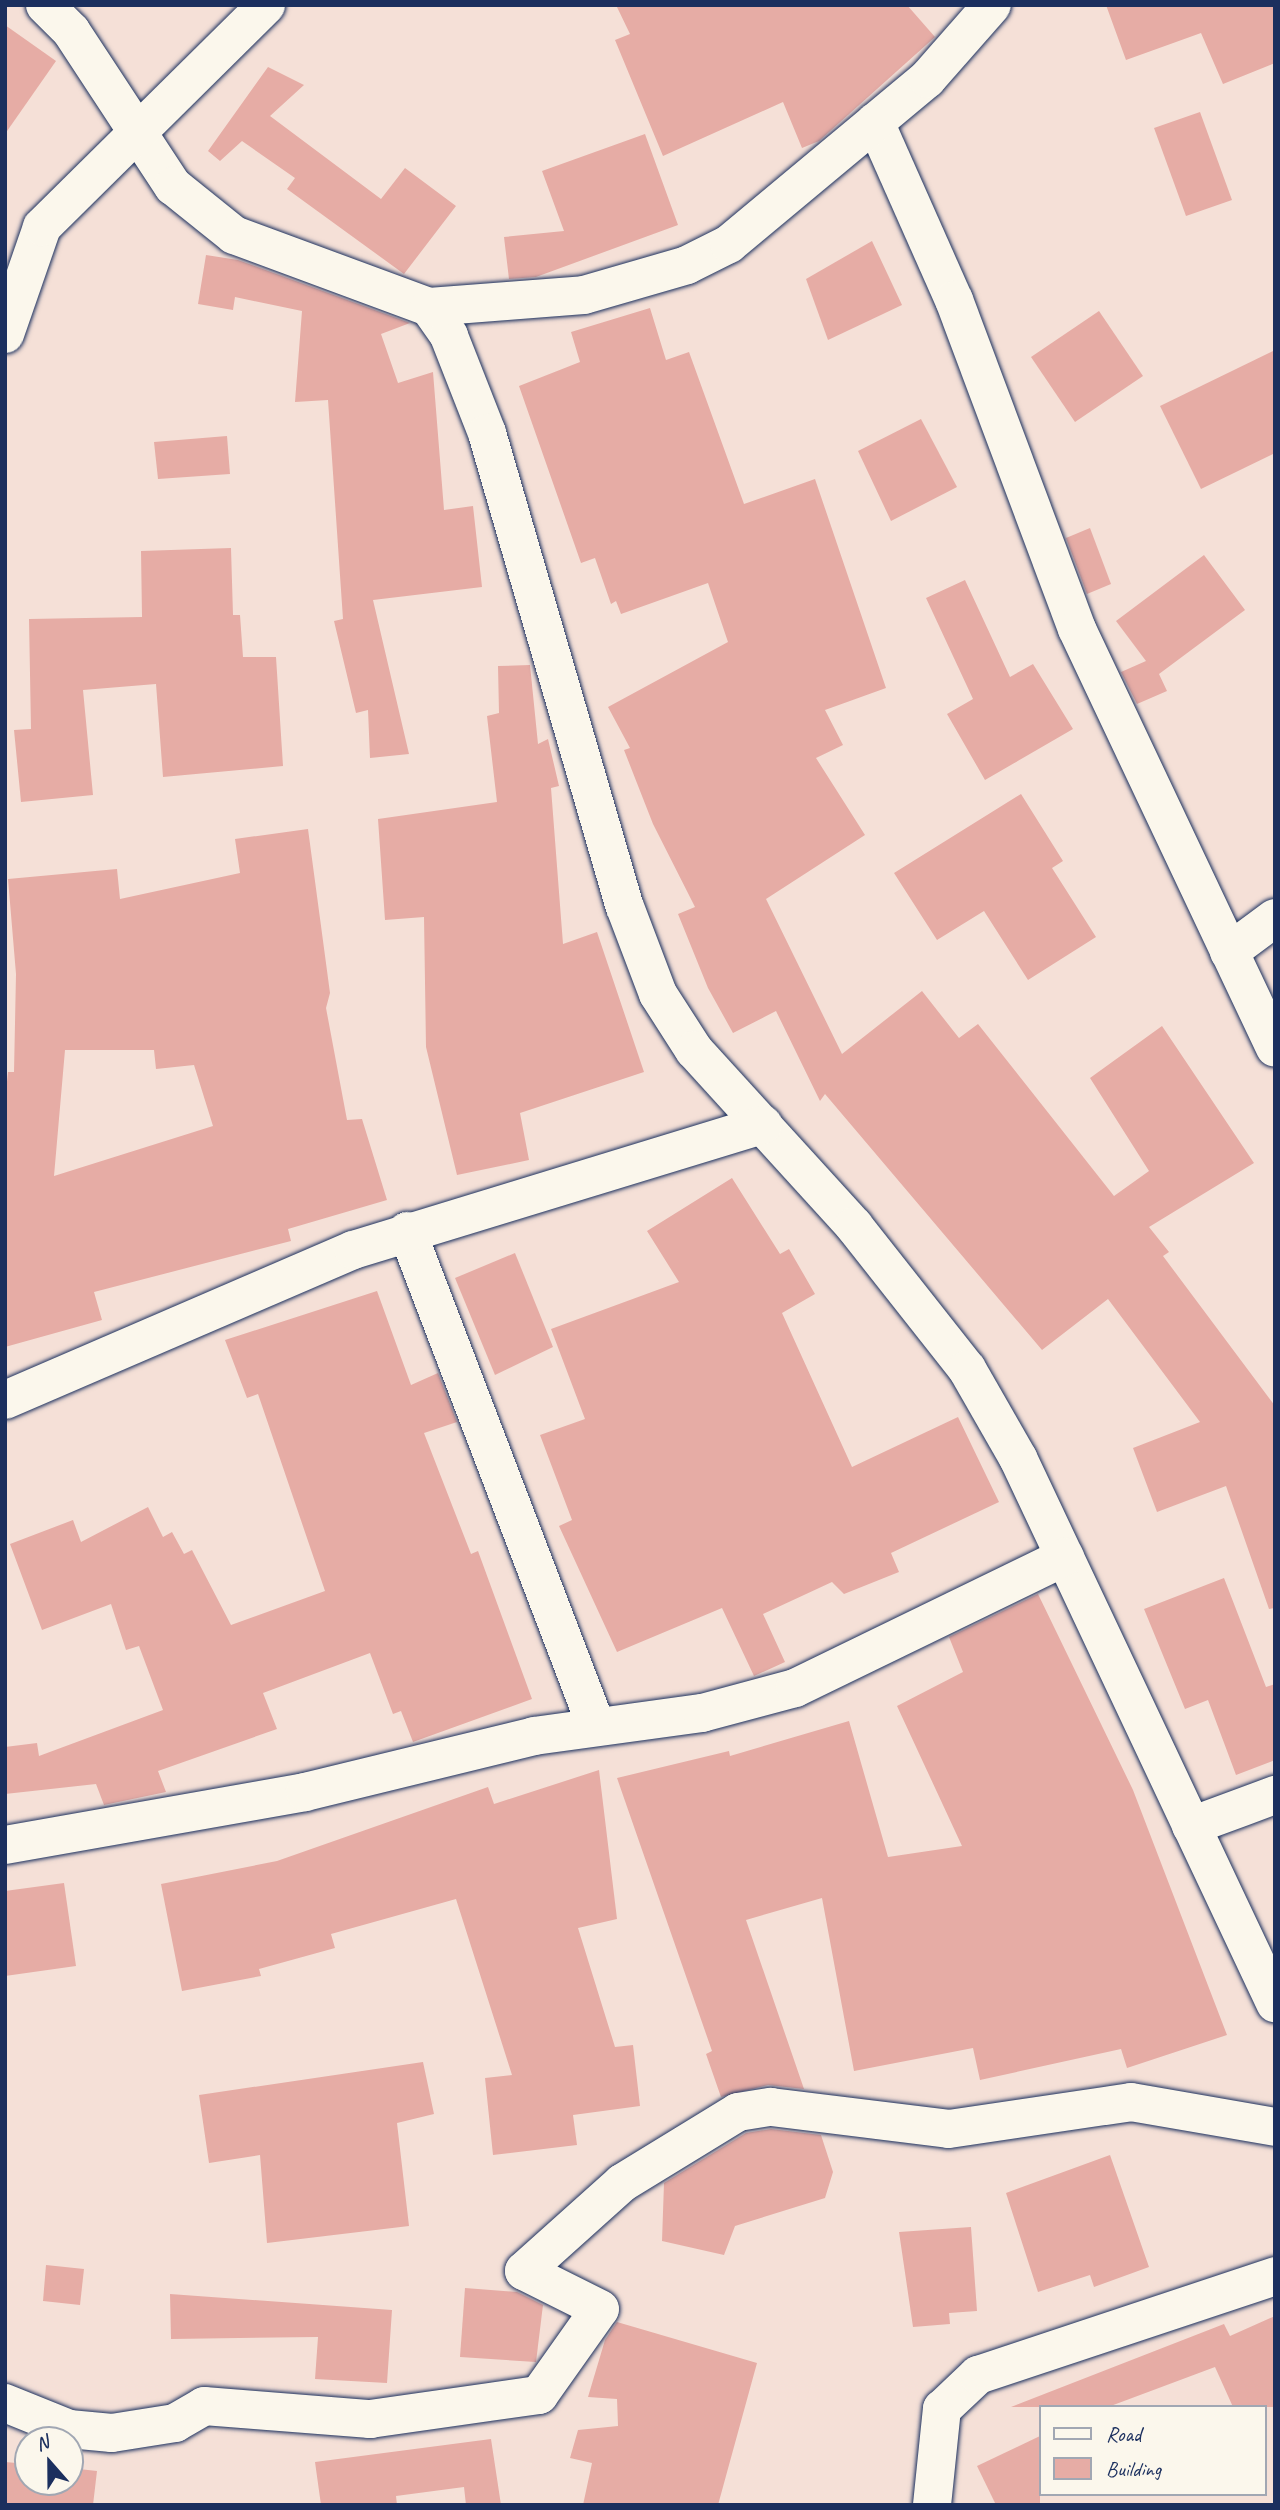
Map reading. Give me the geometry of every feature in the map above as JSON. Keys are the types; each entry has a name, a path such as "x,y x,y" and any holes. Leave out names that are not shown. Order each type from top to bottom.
{"street":[{"path":"45,5 71,31 173,186 234,235 429,307 584,295 687,265 729,244 927,79 992,5"},
{"path":"5,334 42,227 266,5"},
{"path":"874,122 954,300 1077,629 1275,1047"},
{"path":"429,307 449,336 487,433 625,907 658,994 694,1050 854,1226 967,1369 1065,1557 1275,2003"},
{"path":"1229,952 1275,918"},
{"path":"5,1400 407,1231 763,1125"},
{"path":"407,1231 595,1723"},
{"path":"5,1845 305,1793 595,1723 702,1713 795,1688 1065,1557"},
{"path":"1191,1826 1275,1796"},
{"path":"5,2403 69,2429 112,2433 175,2423 204,2406 370,2419 540,2395 600,2309 524,2271 622,2183 738,2112 771,2108 949,2129 1131,2102 1275,2127"},
{"path":"932,2505 942,2409 978,2375 1275,2276"}],"building":[{"path":"616,5 907,5 935,37 819,141 802,148 783,102 663,156 615,40 630,34"},
{"path":"1106,5 1275,5 1275,63 1223,84 1201,33 1126,60"},
{"path":"5,25 56,61 5,134"},
{"path":"268,67 304,85 270,116 381,199 405,168 456,206 404,274 287,189 295,178 242,141 220,161 208,151"},
{"path":"1200,112 1232,200 1186,216 1154,128"},
{"path":"645,134 678,225 536,277 509,279 504,237 564,231 542,171"},
{"path":"872,241 902,305 828,340 806,279"},
{"path":"206,255 238,260 410,323 381,334 398,383 433,372 444,510 473,506 482,587 373,600 409,754 370,758 368,710 356,713 334,621 343,619 328,400 295,402 302,311 235,297 233,310 198,304"},
{"path":"650,308 666,360 689,352 744,504 815,479 886,688 825,710 843,745 816,758 865,835 766,899 842,1054 922,991 959,1038 978,1024 1114,1196 1149,1171 1090,1078 1162,1026 1254,1163 1149,1227 1169,1252 1163,1256 1275,1406 1275,1608 1269,1609 1226,1486 1157,1512 1133,1448 1200,1422 1108,1299 1042,1350 825,1094 820,1101 776,1011 733,1033 708,988 678,914 695,907 653,824 624,750 630,748 608,707 728,642 708,583 621,614 616,601 611,604 595,558 581,563 519,386 580,362 571,332"},
{"path":"1099,311 1143,376 1075,422 1031,357"},
{"path":"1275,350 1275,453 1201,489 1160,406"},
{"path":"921,419 957,487 891,521 858,451"},
{"path":"227,436 230,474 158,479 154,442"},
{"path":"1090,528 1111,584 1087,594 1066,538"},
{"path":"231,548 233,615 240,615 243,657 276,657 283,766 163,777 156,684 83,690 93,795 21,802 14,730 31,729 29,619 142,617 141,551"},
{"path":"1204,555 1245,610 1159,674 1167,691 1137,704 1121,672 1146,661 1116,621"},
{"path":"965,580 1010,677 1033,664 1073,729 985,780 947,714 973,699 926,598"},
{"path":"530,665 538,744 548,739 559,786 551,788 563,944 597,932 644,1072 520,1113 529,1160 457,1175 426,1047 424,917 385,920 378,819 497,802 487,716 499,713 498,666"},
{"path":"1021,794 1063,861 1052,868 1096,937 1028,980 984,911 937,940 894,873"},
{"path":"308,829 330,993 326,1008 347,1120 362,1119 387,1200 288,1229 291,1241 94,1292 102,1320 5,1347 5,1101 8,1072 14,1072 16,974 8,879 117,869 120,899 240,873 235,839","holes":["65,1050 154,1050 156,1069 194,1065 213,1126 54,1176"]},
{"path":"732,1178 780,1254 789,1249 815,1294 782,1313 852,1467 958,1417 999,1502 891,1553 899,1572 844,1594 832,1582 763,1614 785,1662 754,1676 722,1608 617,1652 559,1526 572,1520 540,1435 585,1419 551,1329 679,1282 647,1231"},
{"path":"515,1253 553,1347 495,1375 455,1278"},
{"path":"377,1291 411,1385 438,1373 457,1422 424,1433 471,1554 478,1551 532,1699 413,1742 401,1711 393,1714 370,1653 263,1693 277,1729 158,1771 166,1792 104,1805 96,1784 5,1794 5,1747 37,1743 39,1756 163,1710 139,1646 126,1650 111,1604 42,1630 10,1544 73,1520 81,1542 148,1507 163,1537 172,1532 184,1554 192,1550 231,1625 325,1591 258,1394 247,1398 225,1340"},
{"path":"1224,1578 1266,1687 1275,1684 1275,1760 1236,1775 1208,1700 1185,1709 1144,1609"},
{"path":"1038,1594 1133,1790 1227,2035 1127,2068 1121,2049 980,2080 973,2048 854,2071 822,1898 746,1920 804,2089 768,2085 721,2097 706,2054 712,2051 617,1778 729,1751 730,1756 849,1721 888,1857 962,1846 897,1706 963,1672 949,1637"},
{"path":"599,1770 617,1919 578,1928 615,2047 633,2045 640,2106 573,2115 577,2145 493,2155 485,2078 512,2075 456,1899 331,1934 335,1948 259,1969 261,1976 182,1991 161,1884 277,1861 488,1787 494,1804"},
{"path":"64,1883 76,1966 5,1976 5,1891"},
{"path":"423,2062 434,2114 397,2123 409,2226 267,2243 260,2155 209,2163 199,2095"},
{"path":"771,2129 821,2135 833,2172 825,2198 735,2226 724,2255 662,2241 664,2183 746,2133"},
{"path":"1110,2155 1149,2267 1094,2287 1090,2275 1038,2292 1006,2193"},
{"path":"971,2227 977,2311 949,2313 950,2324 913,2327 899,2232"},
{"path":"46,2265 84,2269 80,2305 43,2301"},
{"path":"465,2288 517,2292 543,2305 536,2362 460,2357"},
{"path":"170,2294 392,2310 387,2383 315,2379 318,2337 171,2339"},
{"path":"1275,2316 1275,2407 1232,2405 1215,2367 1113,2405 1011,2407 1224,2324 1230,2336"},
{"path":"617,2322 757,2363 718,2505 583,2505 592,2463 570,2458 578,2430 618,2426 617,2399 588,2397 605,2340"},
{"path":"1038,2437 1040,2505 996,2505 977,2466"},
{"path":"491,2439 501,2505 466,2505 464,2487 396,2496 397,2505 321,2505 315,2462"},
{"path":"5,2462 14,2463 14,2496 84,2496 84,2470 97,2471 93,2505 5,2505"}]}
